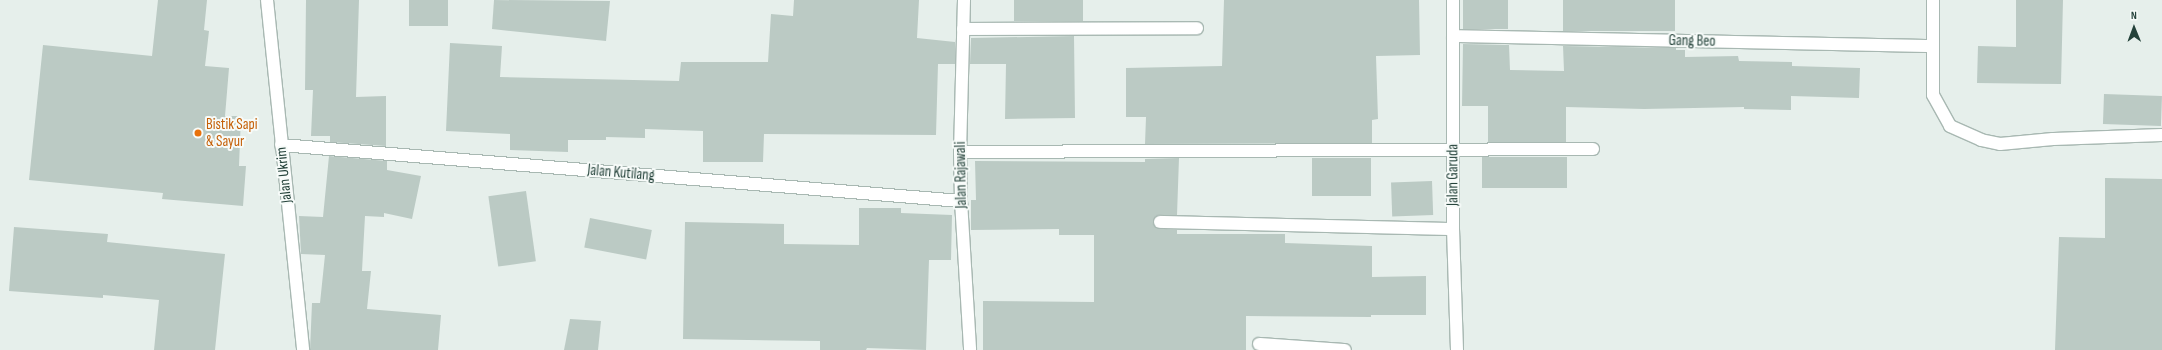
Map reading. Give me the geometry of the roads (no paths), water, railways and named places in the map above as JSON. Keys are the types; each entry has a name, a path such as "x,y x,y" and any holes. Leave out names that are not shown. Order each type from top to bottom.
{"street":[{"name":"Jalan Ukrim","path":"267,0 303,350"},
{"name":"Jalan Rajawali","path":"964,0 960,152 961,201 970,350"},
{"name":"Jalan Garuda","path":"1453,0 1453,229 1457,350"},
{"path":"1933,0 1933,95 1950,126 1981,140 2000,144 2054,139 2162,135"},
{"path":"963,29 1197,28"},
{"name":"Gang Beo","path":"1453,36 1932,46"},
{"name":"Jalan Kutilang","path":"281,146 961,201"},
{"path":"960,152 1593,149"},
{"path":"1160,222 1453,229"},
{"path":"1259,344 1345,350"}],"place":[{"name":"Bistik Sapi & Sayur","path":"198,133"}]}
